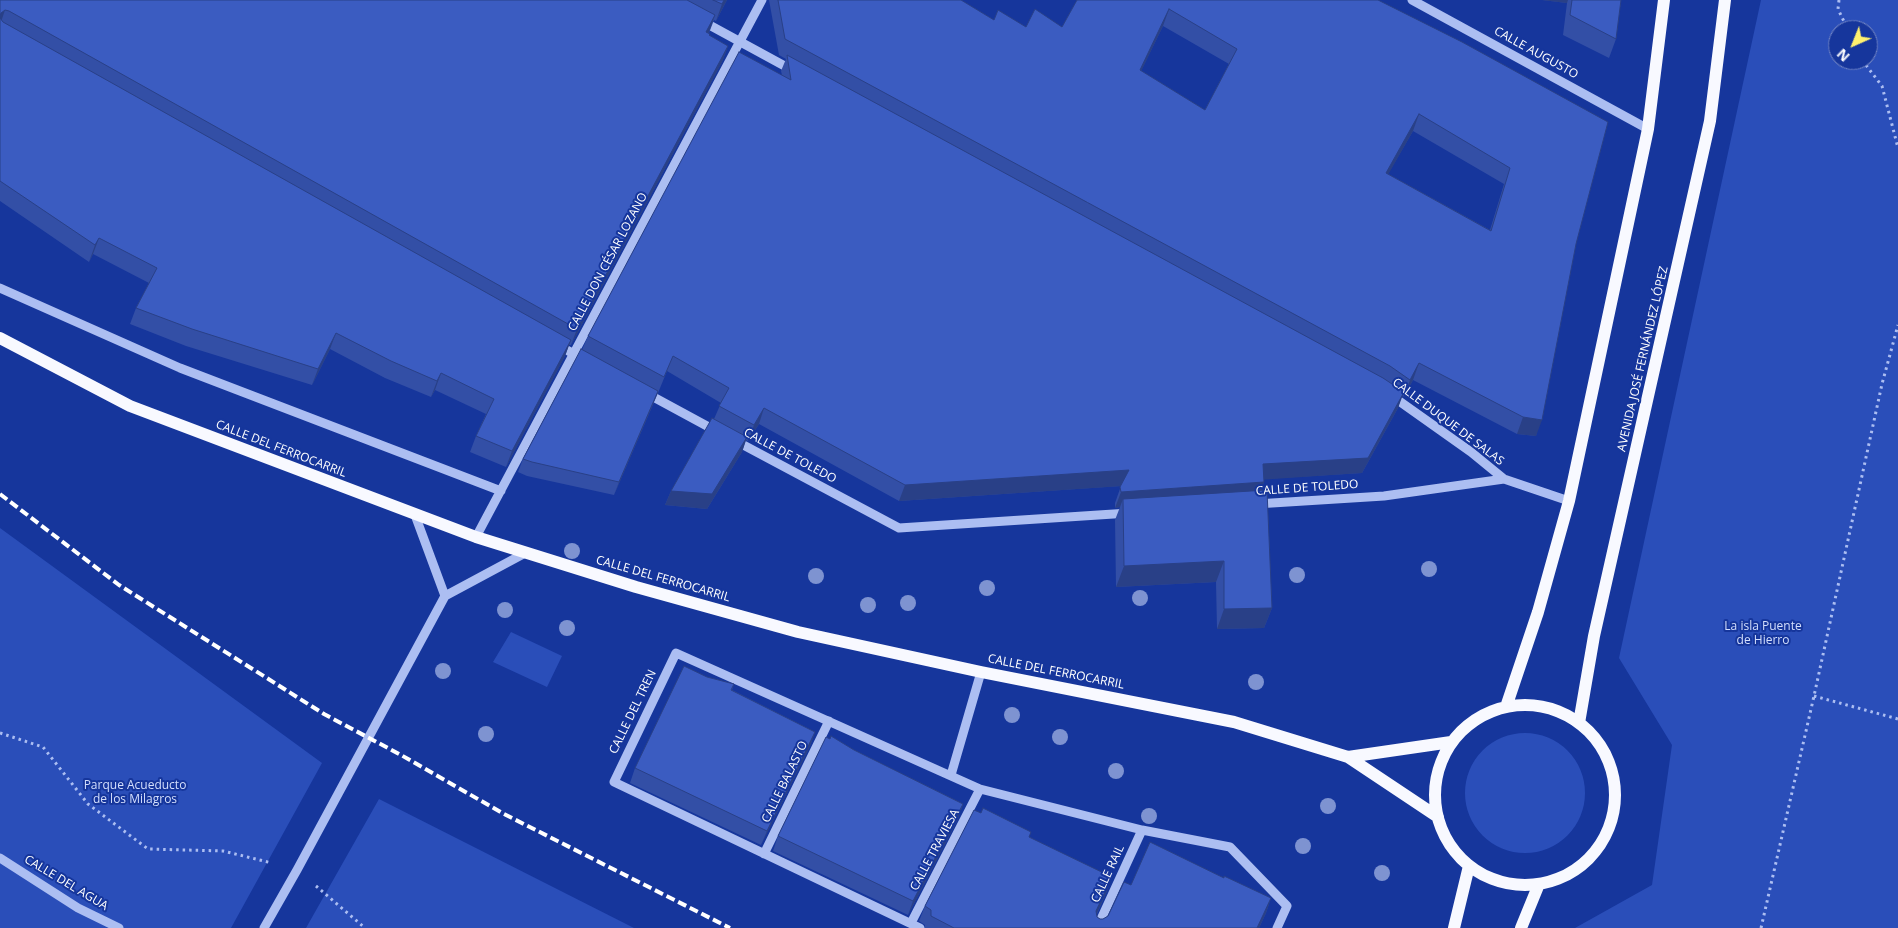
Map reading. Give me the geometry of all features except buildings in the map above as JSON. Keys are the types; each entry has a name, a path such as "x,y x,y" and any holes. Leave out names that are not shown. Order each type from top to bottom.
{"main road":[{"path":"1506,707 1538,612 1569,501 1648,129 1664,0"},
{"name":"AVENIDA JOSÉ FERNÁNDEZ LÓPEZ","path":"1579,723 1594,636 1710,121 1726,0"},
{"name":"CALLE DEL FERROCARRIL","path":"0,338 130,406 476,537 636,587 798,632 981,672 1234,722 1348,756 1438,817"},
{"path":"1532,705 1557,710 1579,723 1600,745 1612,772 1615,802 1608,832 1591,857 1568,875 1539,884 1502,882 1469,866 1449,844 1438,817 1434,792 1439,766 1451,742 1475,719 1506,707 1532,705"},
{"name":"CALLE DEL FERROCARRIL","path":"1348,756 1451,742"},
{"path":"1454,928 1469,866"},
{"path":"1521,928 1539,884"}],"street":[{"name":"CALLE DON CÉSAR LOZANO","path":"476,537 762,0"},
{"name":"CALLE AUGUSTO","path":"1412,0 1648,129"},
{"path":"695,17 797,72"},
{"path":"0,288 180,368 501,491"},
{"path":"548,339 594,366"},
{"name":"CALLE DE TOLEDO","path":"636,388 899,528 1136,512"},
{"name":"CALLE DUQUE DE SALAS","path":"1381,388 1471,452 1504,480"},
{"name":"CALLE DE TOLEDO","path":"1245,505 1384,496 1504,480 1569,501"},
{"path":"415,515 445,596"},
{"path":"264,928 445,596 526,552"},
{"name":"CALLE DEL TREN","path":"764,854 614,782 676,653 829,721"},
{"path":"951,775 981,672"},
{"path":"829,721 980,789 1142,830 1230,847 1287,906 1277,928"},
{"name":"CALLE BALASTO","path":"764,854 829,721"},
{"name":"CALLE TRAVIESA","path":"911,923 980,789"},
{"name":"CALLE RAIL","path":"1097,928 1142,830"},
{"path":"764,854 920,928"},
{"name":"CALLE DEL AGUA","path":"0,858 78,908 119,928"}],"path":[{"path":"1839,0 1838,9 1843,20"},
{"path":"1870,70 1882,86 1898,148"},
{"path":"1761,928 1882,384 1898,325"},
{"path":"1814,696 1898,719"},
{"path":"0,733 43,747 88,804 148,850 223,851 297,870 365,928"}],"green space":[{"name":"La isla Puente de Hierro","path":"1761,0 1898,0 1898,928 1575,928 1652,885 1672,745 1619,658"},
{"name":"Parque Acueducto de los Milagros","path":"0,528 322,763 231,928 0,928"},
{"path":"511,632 562,656 547,687 493,662"},
{"path":"1525,733 1548,738 1558,743 1567,751 1575,760 1580,770 1585,793 1580,816 1575,826 1567,835 1558,843 1548,848 1525,853 1502,848 1492,843 1483,835 1475,826 1470,816 1465,793 1470,770 1475,760 1483,751 1492,743 1502,738"},
{"path":"379,799 634,928 306,928"}],"railway":[{"path":"0,494 119,585 324,714 401,755 504,814 730,928"}]}
